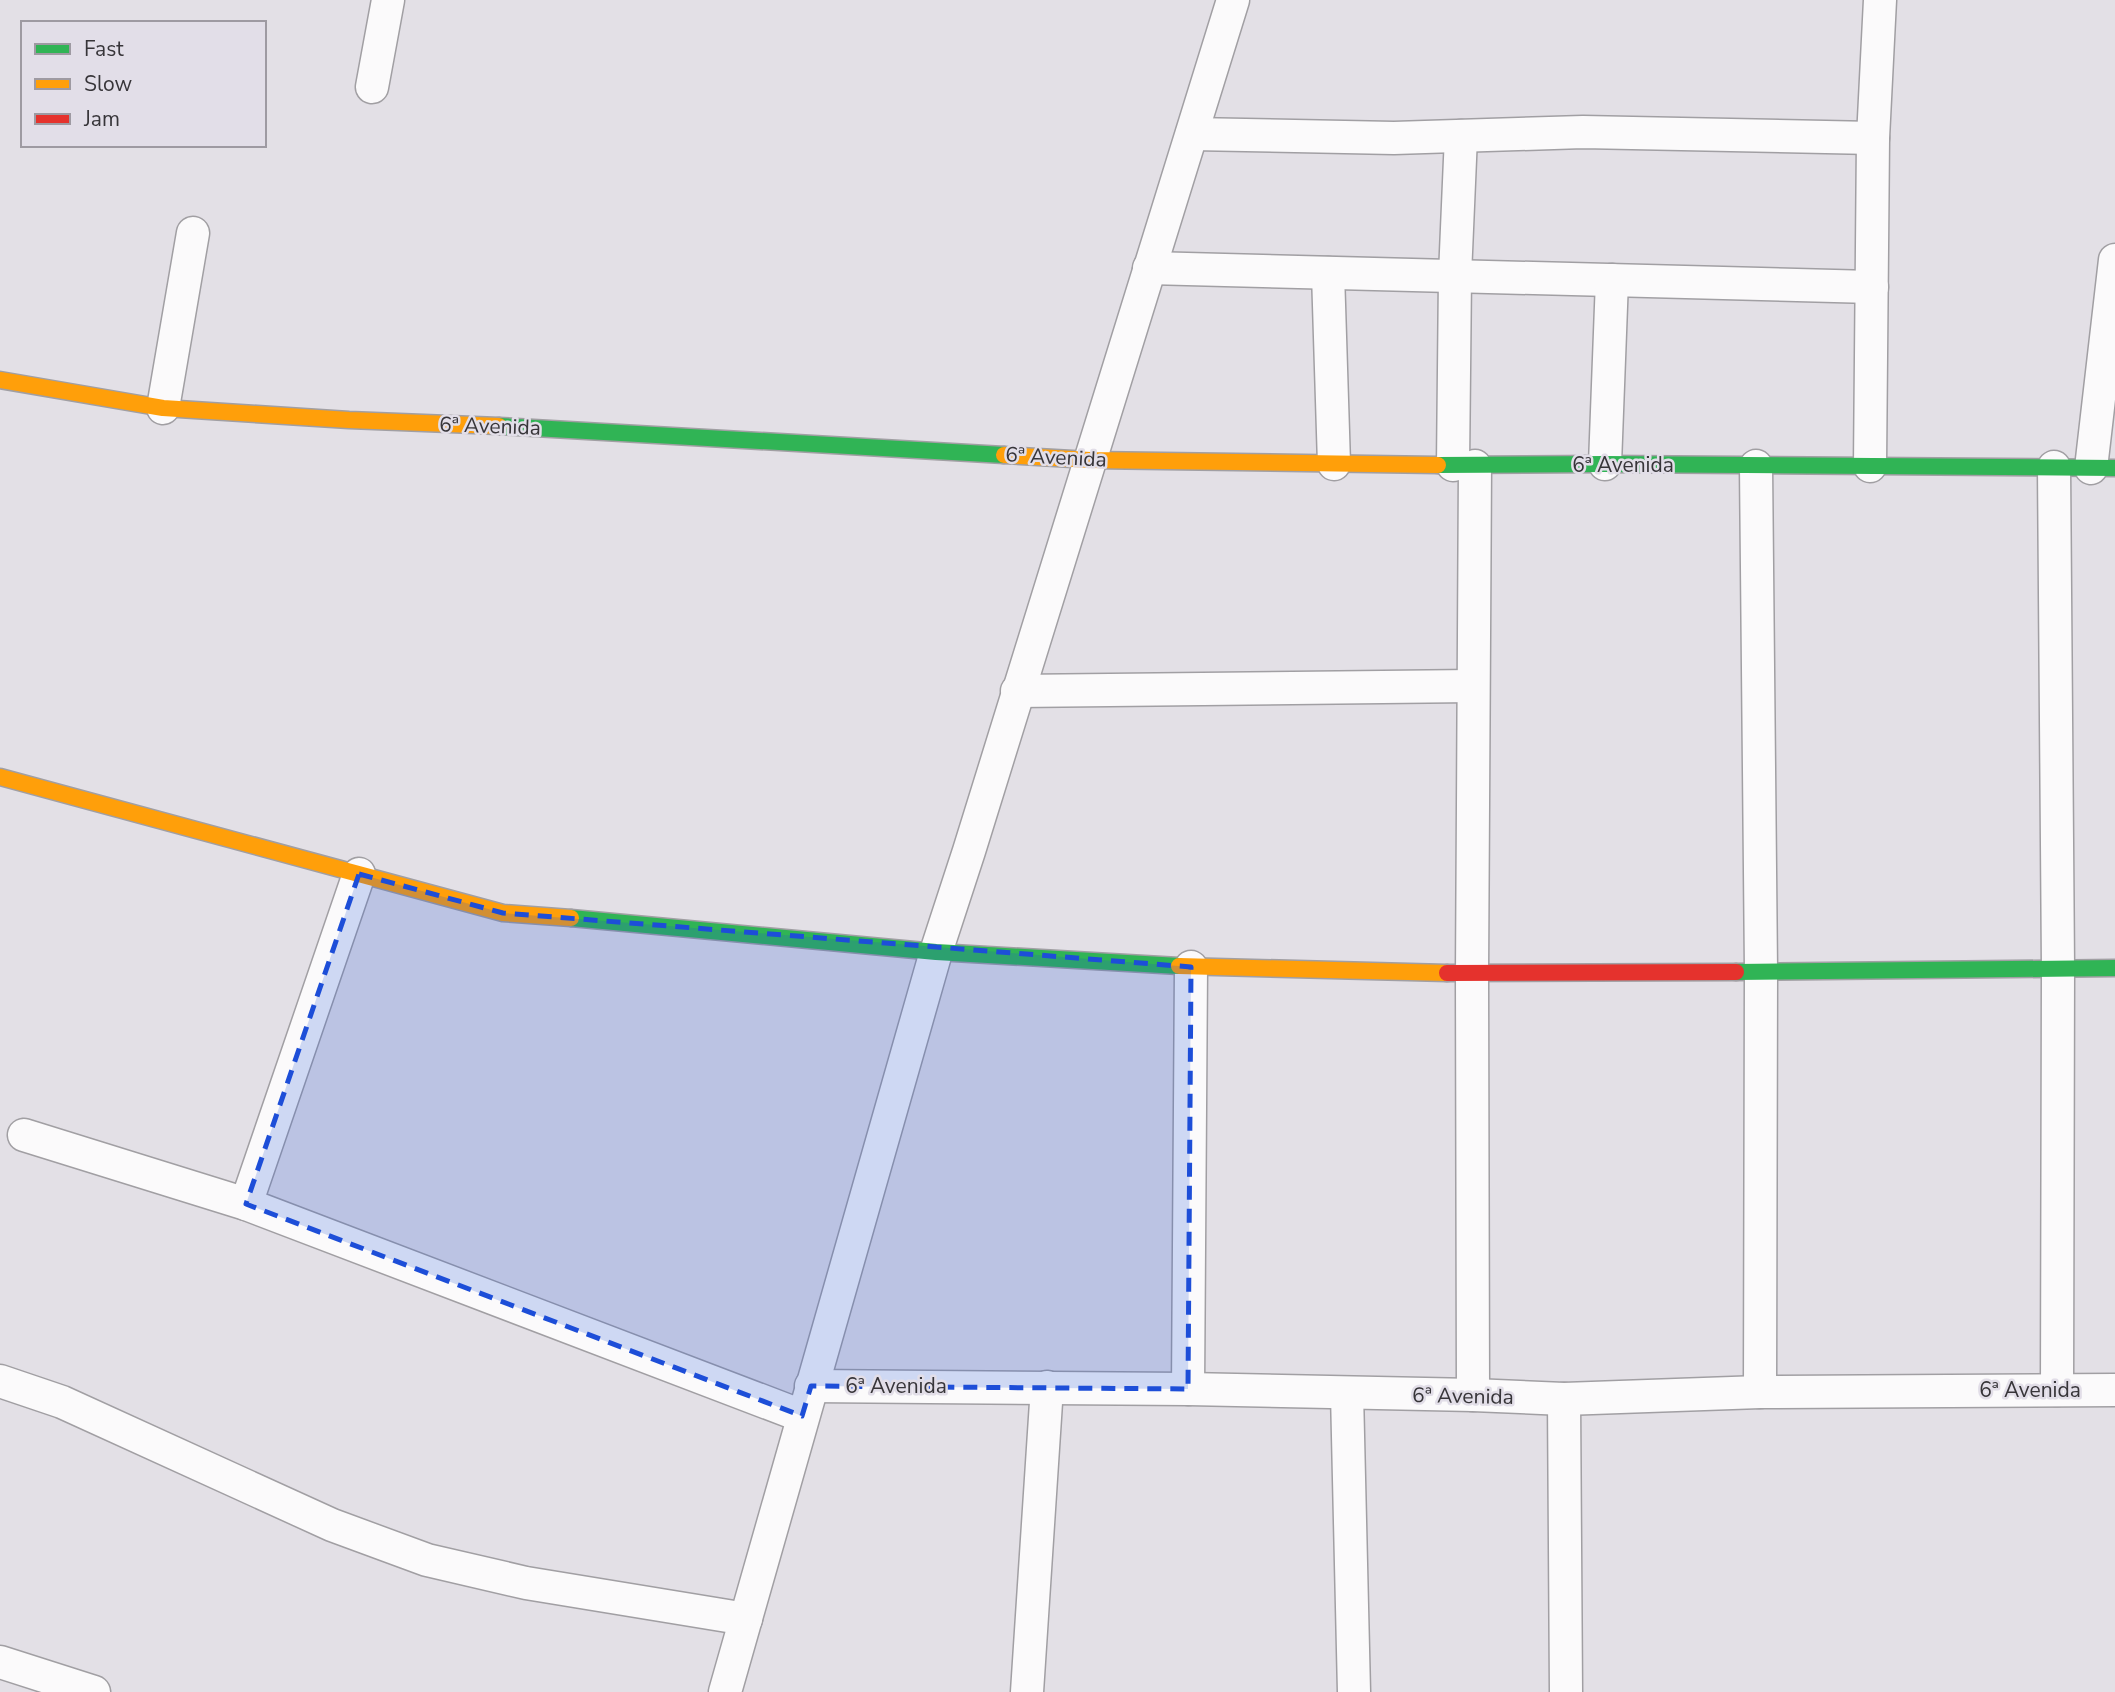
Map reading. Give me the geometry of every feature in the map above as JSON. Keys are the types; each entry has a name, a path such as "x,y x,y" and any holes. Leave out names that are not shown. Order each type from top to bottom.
{"street":[{"path":"372,87 388,0"},
{"path":"725,1692 936,952 1233,0"},
{"path":"1870,466 1873,138 1880,0"},
{"path":"1192,134 1394,138 1583,132 1873,138"},
{"path":"1461,135 1455,275 1473,686 1473,1395"},
{"path":"163,408 193,233"},
{"path":"2103,468 2115,260"},
{"path":"1149,268 1872,287"},
{"path":"1328,273 1334,464"},
{"path":"1605,464 1612,280"},
{"name":"6ª Avenida","path":"2,389 163,408 349,420 576,429 1090,460 1464,466 1605,464 2103,468"},
{"path":"1756,466 1761,971 1760,1392"},
{"path":"2054,467 2056,1390"},
{"path":"1017,691 1473,686"},
{"path":"0,777 503,913 936,952 1191,967 1472,974 2115,968"},
{"path":"246,1204 359,874"},
{"path":"1188,1389 1191,967"},
{"path":"24,1135 246,1204 802,1416"},
{"path":"0,1381 62,1402 332,1525 427,1560 526,1583 746,1619"},
{"name":"6ª Avenida","path":"811,1386 1188,1389 1564,1399 1760,1392 2115,1390"},
{"path":"1027,1692 1047,1387"},
{"path":"1347,1394 1354,1692"},
{"path":"1564,1399 1566,1692"},
{"path":"0,1662 27,1682 94,1692"}],"highlighted area":[{"path":"359,874 503,913 1191,967 1188,1389 811,1386 802,1416 246,1204"}],"traffic: fast":[{"path":"499,426 1004,455"},
{"path":"1438,465 2115,468"},
{"path":"571,918 936,952 1179,966"},
{"path":"1736,972 2115,968"}],"traffic: slow":[{"path":"0,380 163,408 499,426"},
{"path":"1004,455 1090,460 1438,465"},
{"path":"0,777 503,913 571,918"},
{"path":"1179,966 1447,973"}],"traffic: jam":[{"path":"1447,973 1736,972"}]}
